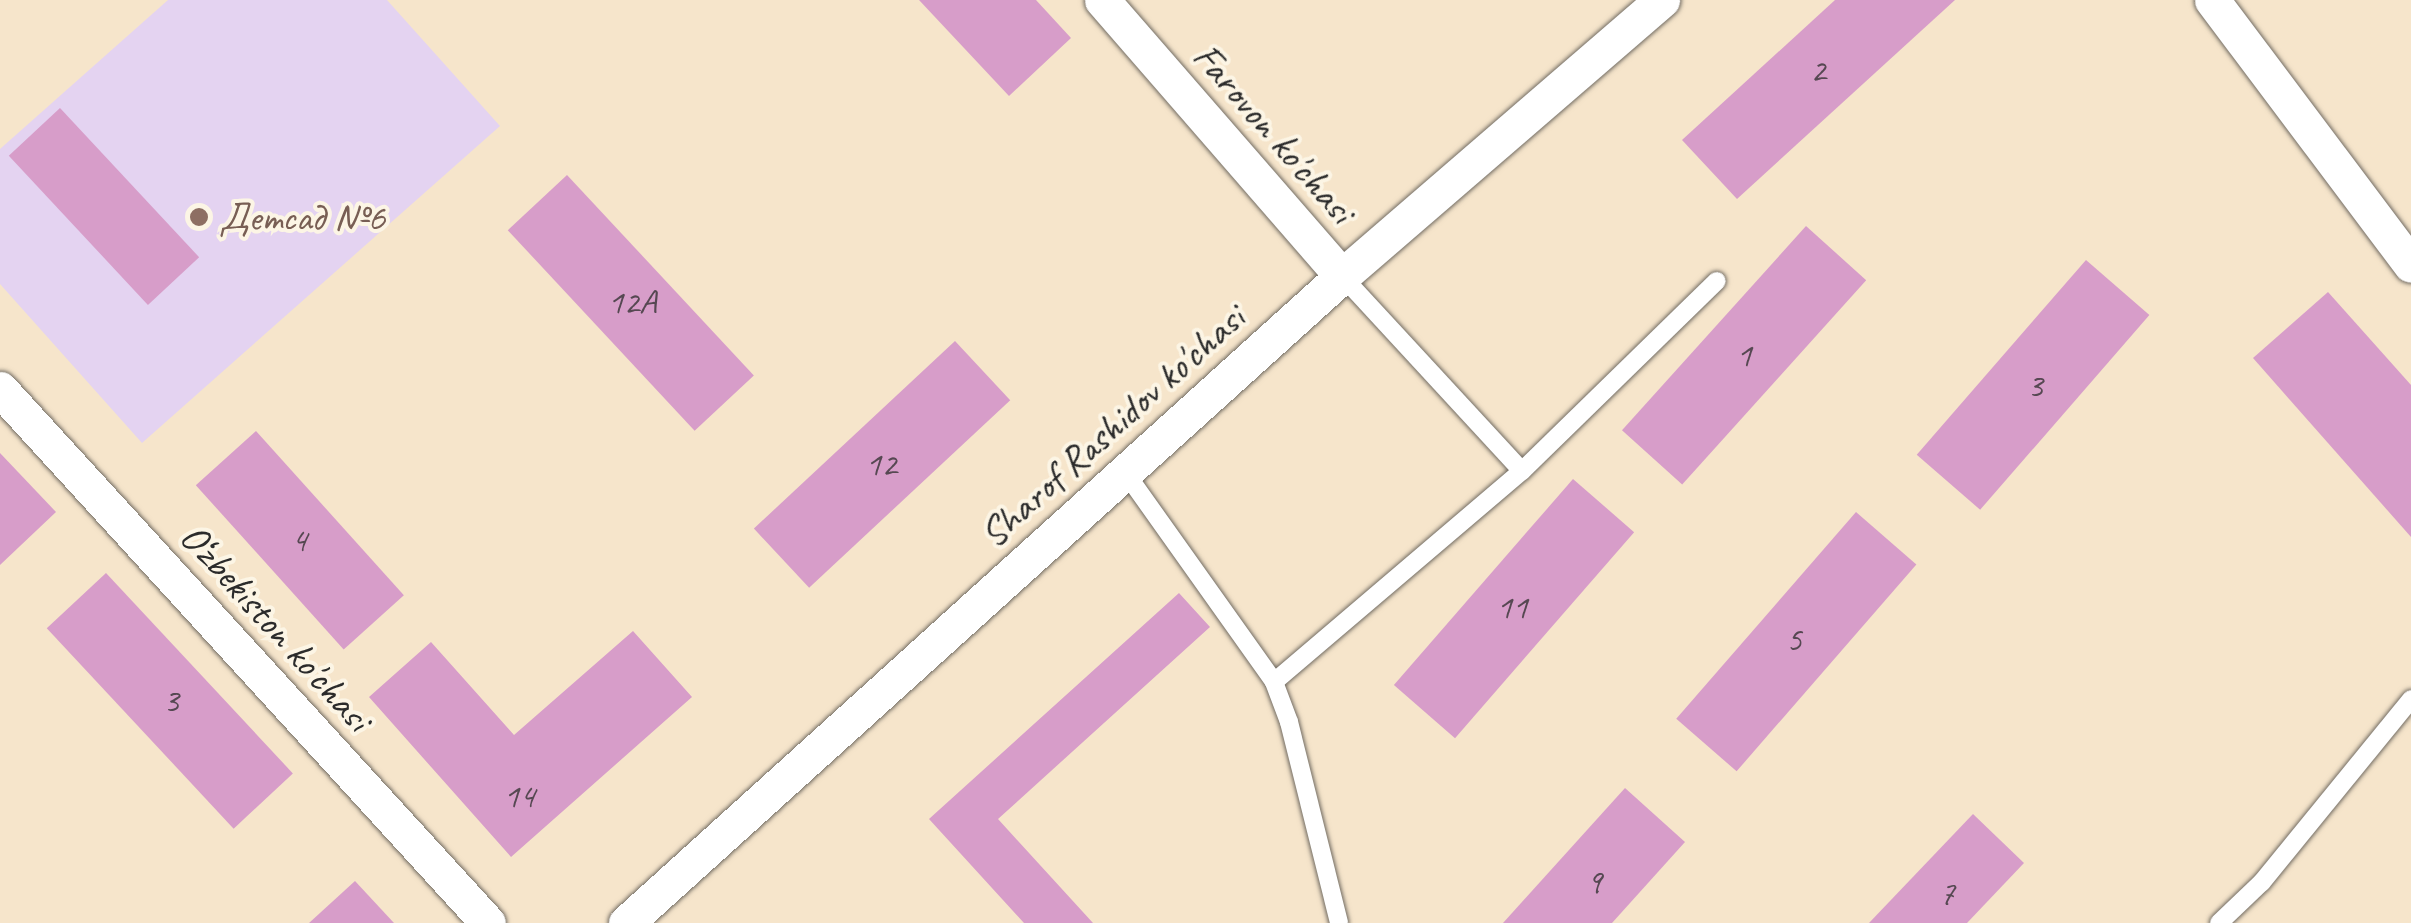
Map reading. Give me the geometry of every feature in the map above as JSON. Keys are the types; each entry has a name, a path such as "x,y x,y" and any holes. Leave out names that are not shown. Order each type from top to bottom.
{"street":[{"name":"Farovon ko'chasi","path":"1102,0 1342,276"},
{"name":"Sharof Rashidov ko'chasi","path":"626,923 1342,276 1662,0"},
{"path":"2212,0 2411,265"},
{"name":"O‘zbekiston ko'chasi","path":"0,389 488,923"}],"lane":[{"path":"1342,276 1522,471"},
{"path":"1274,682 1522,471 1717,280"},
{"path":"1125,472 1274,682 1289,722 1339,923"},
{"path":"2219,923 2262,882 2411,699"}],"shaded area":[{"name":"Детсад №6","path":"168,0 387,0 500,126 142,443 0,284 0,149"}],"building":[{"path":"919,0 1036,0 1071,38 1009,96"},
{"path":"1835,0 1955,0 1737,199 1682,140"},
{"path":"60,108 199,257 148,305 9,156"},
{"path":"567,175 754,375 695,431 508,230"},
{"path":"1806,226 1866,280 1682,485 1622,430"},
{"path":"2086,260 2149,315 1980,510 1917,455"},
{"path":"2328,292 2411,385 2411,537 2253,358"},
{"path":"955,341 1010,400 809,588 754,529"},
{"path":"256,431 404,595 344,649 196,485"},
{"path":"0,453 56,512 0,565"},
{"path":"1573,479 1634,532 1455,738 1394,685"},
{"path":"1856,512 1916,564 1737,771 1676,719"},
{"path":"106,573 293,773 234,829 47,628"},
{"path":"1179,593 1210,627 998,819 1093,923 1024,923 929,819"},
{"path":"633,631 692,697 511,857 369,697 431,642 514,735"},
{"path":"1625,788 1685,842 1612,923 1503,923"},
{"path":"1973,814 2024,863 1967,923 1869,923"},
{"path":"355,881 394,923 309,923"}],"place":[{"name":"Детсад №6","path":"199,217"}]}
